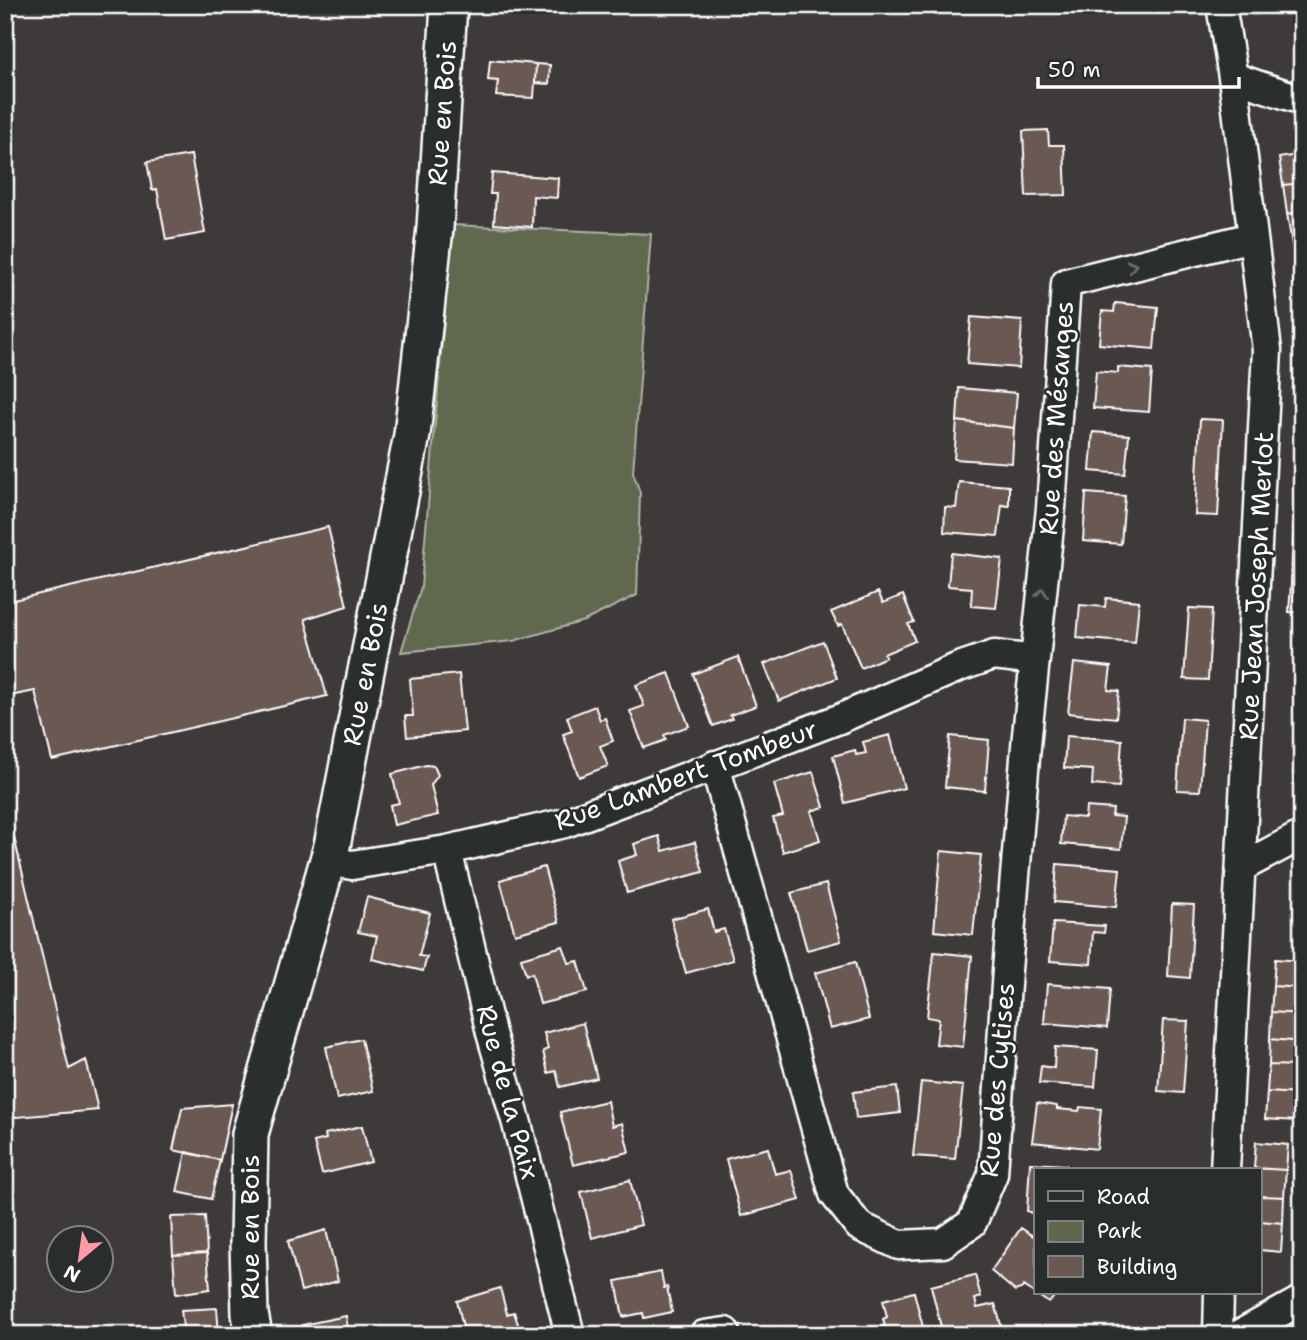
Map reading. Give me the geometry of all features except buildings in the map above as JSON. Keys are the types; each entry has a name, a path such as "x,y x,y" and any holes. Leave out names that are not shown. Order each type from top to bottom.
{"street":[{"name":"Rue en Bois","path":"254,1335 250,1314 248,1243 250,1134 328,861 412,435 435,228 449,5"},
{"name":"Rue Jean Joseph Merlot","path":"1221,5 1233,77 1267,350 1225,1168"},
{"path":"1233,77 1302,100"},
{"name":"Rue des Mésanges","path":"1035,660 1051,508 1066,283 1252,237"},
{"name":"Rue Lambert Tombeur","path":"328,861 352,865 447,850 565,823 839,719 959,667 994,655 1035,660"},
{"name":"Rue des Cytises","path":"715,765 834,1194 859,1226 899,1245 943,1243 972,1223 993,1174 1008,956 1035,660"},
{"path":"1242,867 1302,835"},
{"name":"Rue de la Paix","path":"447,850 569,1335"},
{"path":"1217,1335 1220,1294"},
{"path":"1239,1335 1302,1300"},
{"path":"704,1335 725,1332 726,1335"}],"green space":[{"path":"452,225 651,234 633,472 640,493 637,595 584,621 513,641 401,652 421,587"}]}
